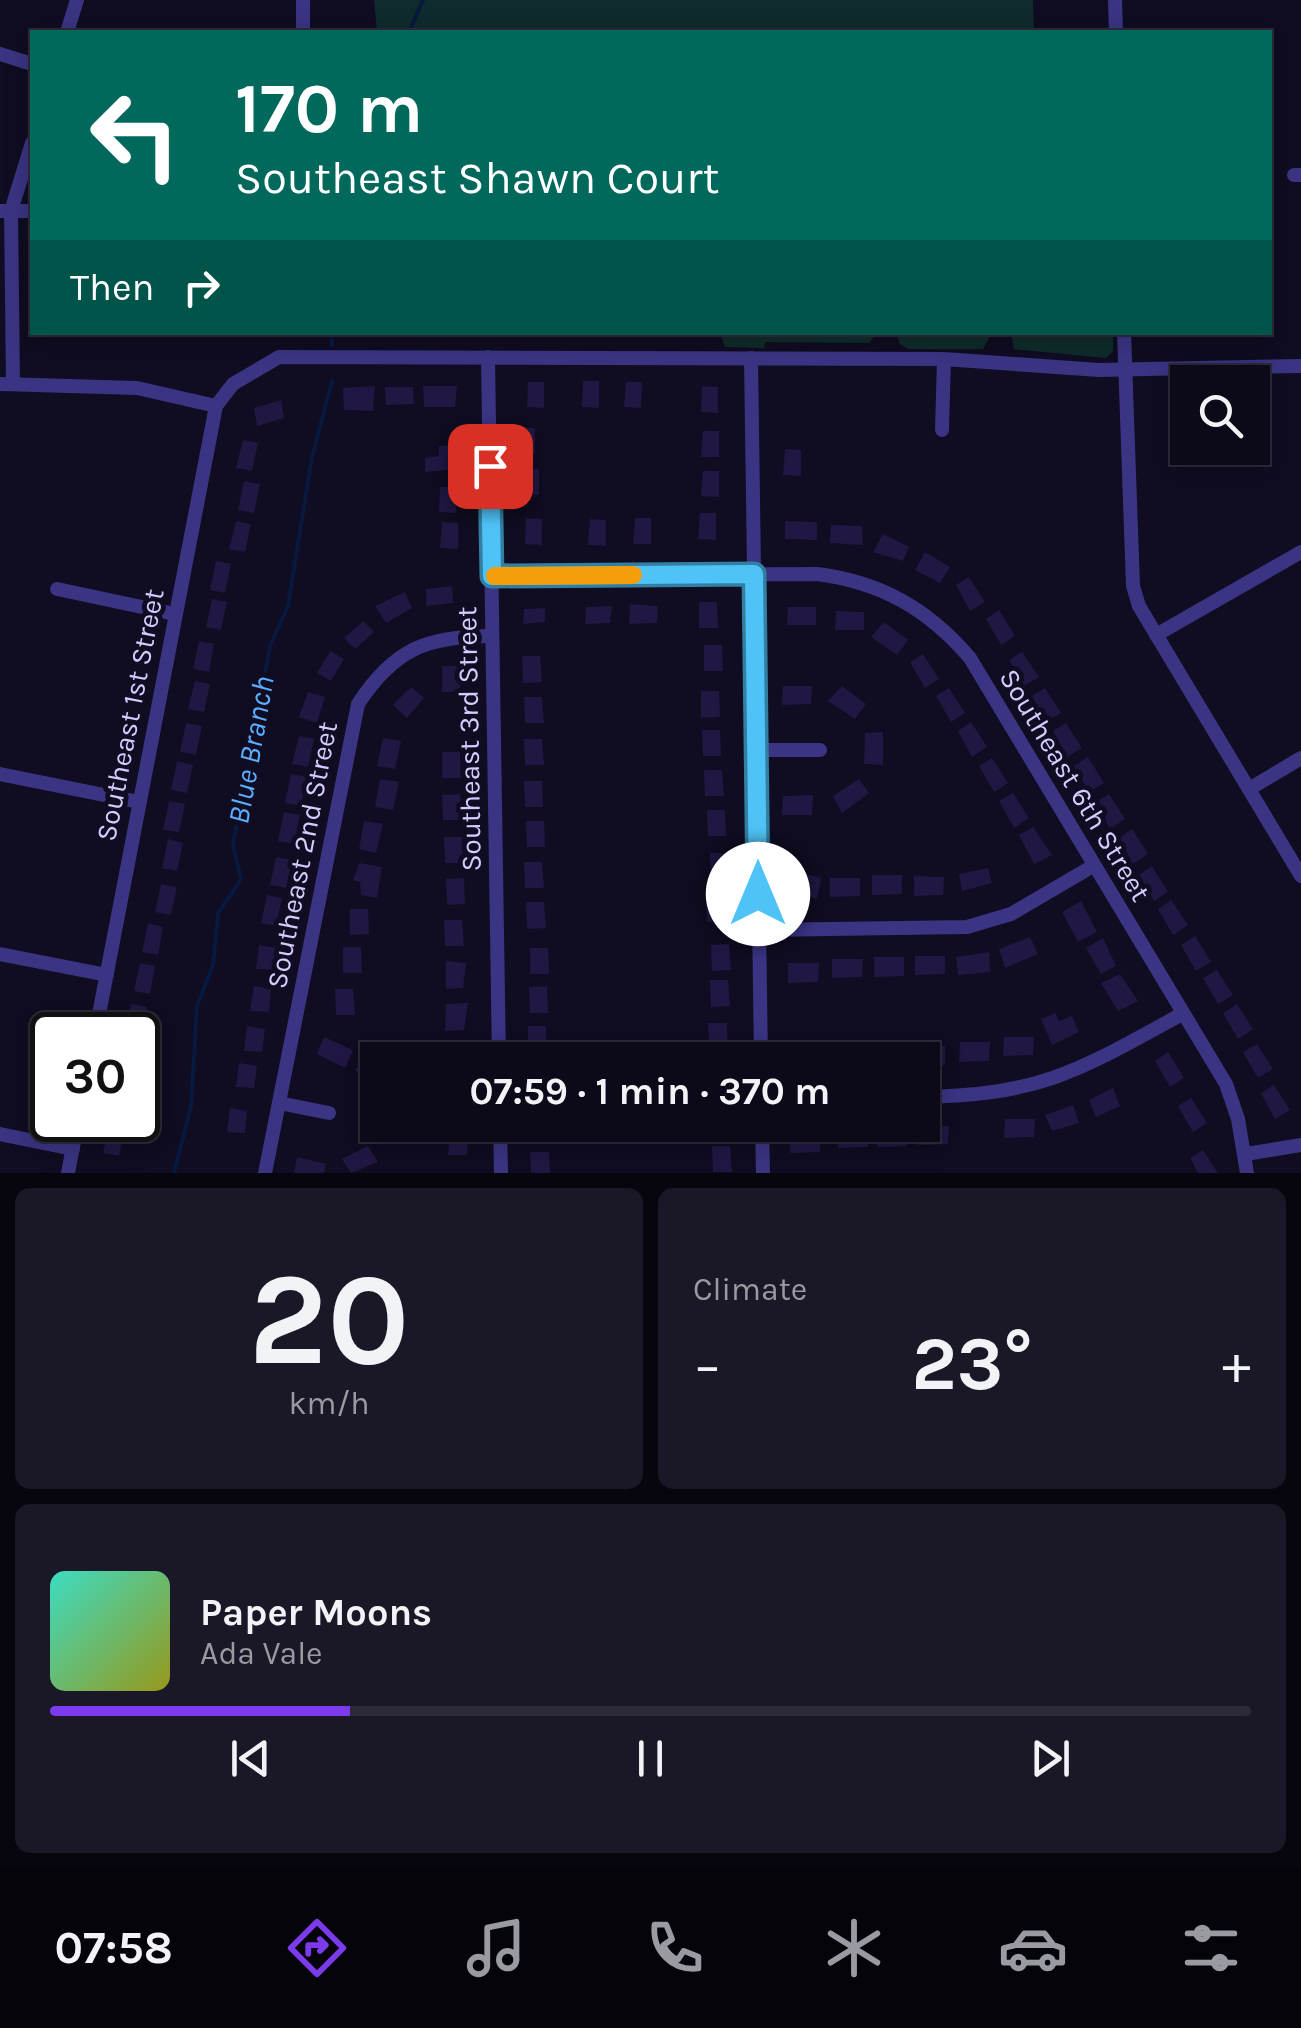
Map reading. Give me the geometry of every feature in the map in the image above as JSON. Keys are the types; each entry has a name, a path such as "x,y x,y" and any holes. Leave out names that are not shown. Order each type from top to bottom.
{"street":[{"path":"68,30 77,0"},
{"path":"303,0 303,30"},
{"path":"1116,0 1116,30"},
{"path":"0,54 30,63"},
{"path":"30,148 6,211 7,384 138,388 216,406 233,384 279,356 944,359 1125,368 1301,366"},
{"path":"1124,335 1130,569 1139,606 1301,876"},
{"name":"Southeast 3rd Street","path":"488,357 499,1042"},
{"path":"752,358 761,1042"},
{"path":"942,430 944,359"},
{"name":"Southeast 1st Street","path":"99,1012 216,406"},
{"path":"1156,635 1301,552"},
{"name":"Southeast 6th Street","path":"492,576 754,574 847,578 912,604 944,628 970,658 1226,1084 1246,1154 1247,1173"},
{"path":"57,589 176,614"},
{"name":"Southeast 2nd Street","path":"266,1173 358,704 380,673 426,643 452,636 491,636"},
{"path":"757,750 820,750"},
{"path":"1249,789 1301,758"},
{"path":"0,774 139,802"},
{"path":"759,930 967,927 1011,914 1093,866"},
{"path":"0,954 106,975"},
{"path":"940,1097 1009,1093 1044,1084 1080,1070 1182,1014"},
{"path":"279,1103 329,1113"},
{"path":"0,1134 73,1148"},
{"path":"68,1173 74,1142"},
{"path":"500,1142 500,1173"},
{"path":"762,1142 763,1173"},
{"path":"1246,1154 1301,1145"}],"green space":[{"path":"374,0 1033,0 1034,30 377,30"},
{"path":"721,335 875,335 869,343 765,342 764,348 725,347"},
{"path":"897,335 991,335 983,349 908,349 900,344"},
{"path":"1011,335 1113,335 1113,351 1106,358 1014,349"}],"building":[{"path":"583,381 599,381 599,408 582,407"},
{"path":"528,382 544,382 544,408 527,407"},
{"path":"626,382 642,382 641,408 624,407"},
{"path":"375,386 373,411 344,410 343,388"},
{"path":"423,386 457,386 455,407 424,407"},
{"path":"702,386 718,387 718,413 701,412"},
{"path":"385,387 413,387 414,404 386,405"},
{"path":"281,400 284,418 257,426 254,408"},
{"path":"519,428 535,428 535,454 518,454"},
{"path":"703,431 719,431 719,457 701,457"},
{"path":"243,440 258,443 252,471 236,468"},
{"path":"457,445 456,469 425,472 425,458 439,456 439,446"},
{"path":"785,449 801,450 801,476 783,475"},
{"path":"523,469 539,469 539,495 521,494"},
{"path":"703,471 719,471 719,497 701,496"},
{"path":"244,481 260,484 254,513 238,510"},
{"path":"440,487 456,487 456,513 439,512"},
{"path":"700,513 716,513 716,540 698,539"},
{"path":"526,518 542,519 542,545 525,544"},
{"path":"635,518 651,518 651,544 633,544"},
{"path":"590,519 606,520 606,546 588,545"},
{"path":"236,521 251,524 245,552 229,549"},
{"path":"785,521 817,522 817,540 785,539"},
{"path":"442,522 458,523 458,549 440,548"},
{"path":"831,525 862,526 863,545 830,543"},
{"path":"883,534 909,547 903,561 873,552"},
{"path":"925,552 950,567 940,583 915,570"},
{"path":"216,561 231,564 225,593 210,590"},
{"path":"969,577 985,602 970,611 956,585"},
{"path":"452,586 453,603 426,606 426,589"},
{"path":"405,592 412,608 386,623 375,606"},
{"path":"212,599 227,602 221,630 206,627"},
{"path":"699,602 717,602 718,628 699,628"},
{"path":"630,604 658,606 657,623 629,624"},
{"path":"612,606 610,623 585,624 586,607"},
{"path":"788,607 816,607 816,625 787,625"},
{"path":"545,608 545,622 523,624 524,609"},
{"path":"999,610 1015,636 1001,645 986,619"},
{"path":"836,611 864,612 864,630 835,630"},
{"path":"363,621 374,632 355,649 344,638"},
{"path":"884,622 908,640 897,655 871,637"},
{"path":"199,641 214,644 209,672 193,669"},
{"path":"704,645 722,645 723,671 704,671"},
{"path":"330,651 344,659 331,681 317,673"},
{"path":"1022,652 1039,677 1024,686 1009,660"},
{"path":"923,654 939,679 925,688 910,662"},
{"path":"522,656 540,656 542,682 523,683"},
{"path":"442,666 459,666 461,692 442,692"},
{"path":"195,681 210,684 204,712 188,709"},
{"path":"783,686 812,686 811,704 782,705"},
{"path":"842,686 866,704 855,719 828,701"},
{"path":"411,687 424,698 407,718 393,705"},
{"path":"949,688 965,713 951,722 936,696"},
{"path":"1045,688 1061,713 1046,722 1032,696"},
{"path":"701,691 719,691 720,717 701,718"},
{"path":"308,692 325,697 317,723 299,717"},
{"path":"524,697 542,697 544,723 525,723"},
{"path":"971,722 987,747 972,757 958,731"},
{"path":"186,723 202,726 196,755 180,752"},
{"path":"1066,723 1082,748 1067,757 1053,731"},
{"path":"702,730 720,730 721,756 703,756"},
{"path":"883,732 883,765 864,764 865,733"},
{"path":"299,736 314,739 308,767 292,764"},
{"path":"383,738 401,741 395,769 377,766"},
{"path":"524,739 542,739 544,765 525,765"},
{"path":"442,752 460,752 461,778 442,778"},
{"path":"1088,757 1104,783 1089,792 1074,766"},
{"path":"992,758 1008,783 994,792 979,766"},
{"path":"177,761 193,765 187,793 171,790"},
{"path":"704,770 722,770 724,796 705,796"},
{"path":"291,774 307,777 301,806 285,803"},
{"path":"380,779 399,782 393,810 375,807"},
{"path":"859,779 869,793 842,813 833,796"},
{"path":"524,781 542,781 543,807 525,807"},
{"path":"1013,793 1029,818 1014,828 999,801"},
{"path":"460,794 462,820 443,820 442,795"},
{"path":"1109,794 1125,819 1110,829 1096,802"},
{"path":"813,795 812,815 782,815 783,796"},
{"path":"169,801 185,804 179,832 163,830"},
{"path":"707,810 725,810 726,836 708,836"},
{"path":"284,812 300,815 294,844 278,841"},
{"path":"364,821 383,824 376,853 359,849"},
{"path":"526,821 544,821 545,847 527,847"},
{"path":"1033,827 1052,855 1034,864 1019,835"},
{"path":"1132,829 1148,854 1133,864 1119,838"},
{"path":"444,837 462,837 464,863 445,863"},
{"path":"168,839 183,843 177,871 162,868"},
{"path":"710,853 728,853 729,879 711,880"},
{"path":"276,857 292,860 286,888 270,885"},
{"path":"524,862 542,862 544,888 525,888"},
{"path":"359,863 382,867 377,898 361,895 360,882 353,880"},
{"path":"1152,866 1168,892 1154,901 1139,875"},
{"path":"988,868 992,883 962,891 959,874"},
{"path":"791,870 821,878 817,899 785,889"},
{"path":"872,875 902,875 902,894 872,895"},
{"path":"914,876 944,877 943,895 914,896"},
{"path":"464,878 465,904 447,905 446,879"},
{"path":"830,878 860,878 860,896 830,897"},
{"path":"161,884 177,887 171,915 155,912"},
{"path":"267,895 282,898 276,926 261,923"},
{"path":"706,896 724,896 725,922 707,922"},
{"path":"1171,900 1188,925 1173,935 1158,909"},
{"path":"1081,901 1097,932 1078,942 1062,912"},
{"path":"526,902 544,902 546,928 527,929"},
{"path":"350,909 368,909 369,934 350,935"},
{"path":"444,920 462,920 464,946 445,946"},
{"path":"148,923 163,927 158,955 142,952"},
{"path":"1195,936 1211,962 1196,971 1181,945"},
{"path":"1030,937 1038,954 1005,968 999,949"},
{"path":"1103,938 1116,966 1101,974 1086,948"},
{"path":"729,944 731,970 712,971 711,945"},
{"path":"259,945 277,948 274,970 256,969"},
{"path":"343,947 361,947 362,973 343,973"},
{"path":"530,948 548,948 549,974 530,974"},
{"path":"989,952 990,972 958,975 956,957"},
{"path":"915,956 945,956 945,974 915,975"},
{"path":"874,957 904,957 904,976 874,977"},
{"path":"832,959 863,959 862,977 832,978"},
{"path":"446,961 466,963 463,988 446,989"},
{"path":"140,963 155,966 150,994 134,991"},
{"path":"788,963 819,963 818,982 788,983"},
{"path":"1217,970 1233,995 1218,1004 1203,978"},
{"path":"1120,974 1138,1001 1118,1011 1101,983"},
{"path":"710,980 728,980 730,1006 711,1007"},
{"path":"254,986 271,989 269,1012 250,1011"},
{"path":"547,986 548,1013 530,1013 529,987"},
{"path":"335,989 353,989 355,1015 336,1015"},
{"path":"468,1003 464,1030 445,1031 446,1004"},
{"path":"131,1004 147,1007 146,1012 129,1012"},
{"path":"1237,1004 1253,1029 1238,1039 1223,1013"},
{"path":"1055,1013 1059,1021 1072,1016 1079,1032 1052,1045 1041,1019"},
{"path":"708,1023 727,1023 728,1042 709,1042"},
{"path":"247,1026 265,1029 262,1052 244,1051"},
{"path":"528,1026 546,1026 547,1042 528,1042"},
{"path":"324,1037 353,1050 345,1068 317,1054"},
{"path":"1004,1037 1034,1037 1033,1055 1003,1056"},
{"path":"960,1042 990,1042 989,1061 959,1062"},
{"path":"1257,1044 1273,1069 1258,1078 1243,1052"},
{"path":"940,1046 945,1046 945,1065 940,1065"},
{"path":"1168,1052 1184,1078 1170,1087 1155,1061"},
{"path":"239,1063 257,1066 254,1088 236,1087"},
{"path":"1274,1085 1290,1110 1275,1119 1261,1093"},
{"path":"1113,1088 1120,1106 1096,1117 1089,1100"},
{"path":"1191,1098 1207,1123 1193,1132 1178,1106"},
{"path":"1073,1105 1079,1123 1052,1131 1045,1115"},
{"path":"230,1108 247,1111 245,1133 227,1132"},
{"path":"1005,1119 1035,1119 1034,1137 1004,1138"},
{"path":"940,1126 949,1126 948,1144 918,1145 940,1142"},
{"path":"105,1142 122,1142 119,1156 103,1153"},
{"path":"449,1142 467,1142 467,1155 448,1155"},
{"path":"790,1142 820,1142 820,1152 790,1153"},
{"path":"838,1142 868,1142 868,1147 838,1148"},
{"path":"877,1142 907,1142 907,1146 877,1147"},
{"path":"368,1146 378,1162 351,1173 342,1159"},
{"path":"712,1146 730,1146 732,1172 713,1172"},
{"path":"1203,1150 1218,1173 1198,1173 1190,1158"},
{"path":"530,1152 549,1152 550,1173 531,1173"},
{"path":"297,1157 326,1164 324,1173 294,1173"}],"waterway":[{"name":"Blue Branch","path":"410,30 423,0"},
{"name":"Blue Branch","path":"331,335 332,345"},
{"name":"Blue Branch","path":"174,1173 191,1107 197,1006 213,965 218,913 241,880 233,844 270,646 288,606 312,457 332,381"}],"slow traffic":[{"path":"495,576 633,575"}],"route":[{"path":"490,466 492,576 754,574 758,894"}]}
